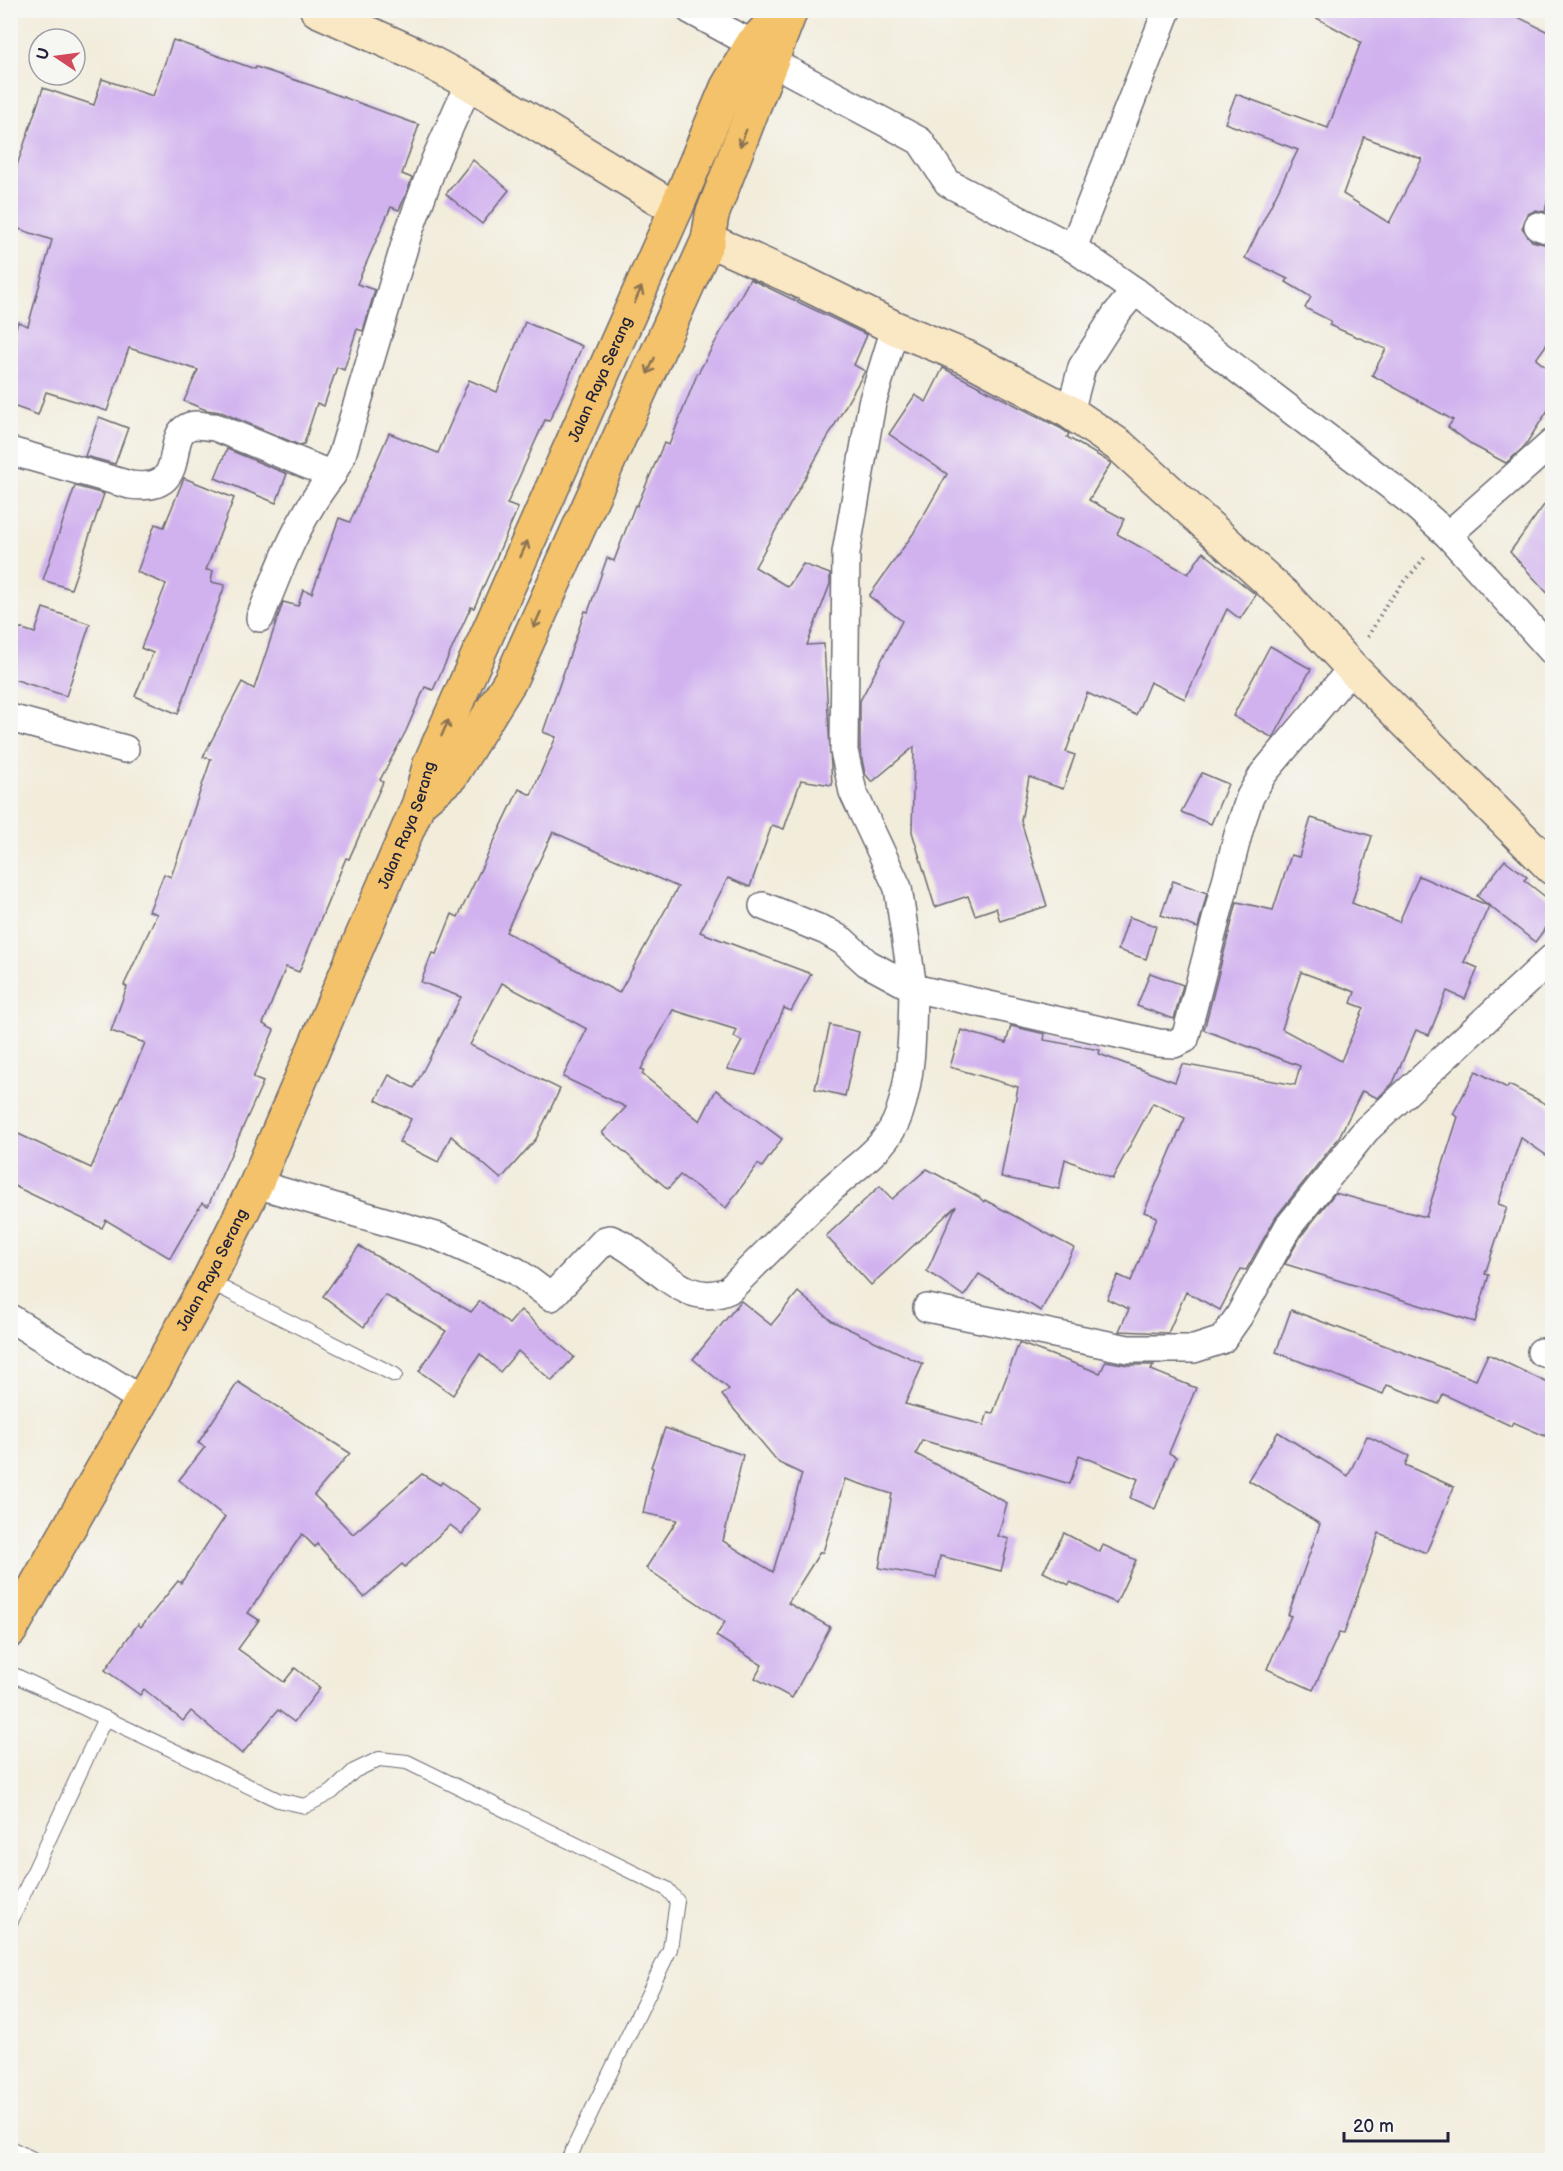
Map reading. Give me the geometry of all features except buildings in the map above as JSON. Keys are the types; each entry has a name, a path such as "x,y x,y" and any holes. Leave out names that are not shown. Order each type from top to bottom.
{"highway":[{"name":"Jalan Raya Serang","path":"10,1631 208,1281 256,1184 419,802 430,763 680,201 784,10"},
{"path":"419,802 451,776 510,681 710,228 756,65 790,10"}],"street":[{"path":"317,10 413,53 680,201"},
{"path":"690,10 756,65 920,141 948,183 1073,248 1135,291 1409,500 1448,534 1552,651"},
{"path":"1073,248 1167,10"},
{"path":"260,618 294,532 311,501 332,475 342,455 427,181 469,83"},
{"path":"710,228 798,280 895,328 966,357 1070,412 1120,446 1278,589 1352,669 1552,868"},
{"path":"1070,412 1082,368 1116,314 1135,291"},
{"path":"256,1184 402,1225 473,1250 516,1270 551,1297 604,1240 610,1239 683,1289 701,1295 729,1290 832,1188 876,1150 890,1133 899,1116 911,1072 913,988 898,888 853,792 844,751 846,553 872,403 895,328"},
{"path":"10,451 130,485 148,487 162,482 172,468 177,439 184,430 194,425 215,427 332,475"},
{"path":"1448,534 1552,444"},
{"path":"763,906 826,931 843,941 867,963 913,988 1148,1041 1174,1044 1185,1039 1240,826 1250,797 1263,774 1352,669"},
{"path":"10,718 125,749"},
{"path":"927,1308 1128,1349 1194,1349 1222,1340 1239,1316 1288,1227 1366,1130 1552,958"},
{"path":"10,1318 142,1400"}],"lane":[{"path":"208,1281 395,1375"},
{"path":"10,1673 278,1800 305,1806 332,1792 354,1771 379,1759 407,1762 667,1889 677,1901 670,1949 568,2160"},
{"path":"10,1923 105,1718"},
{"path":"10,2148 35,2160"}],"path":[{"path":"1387,603 1426,556"}]}
